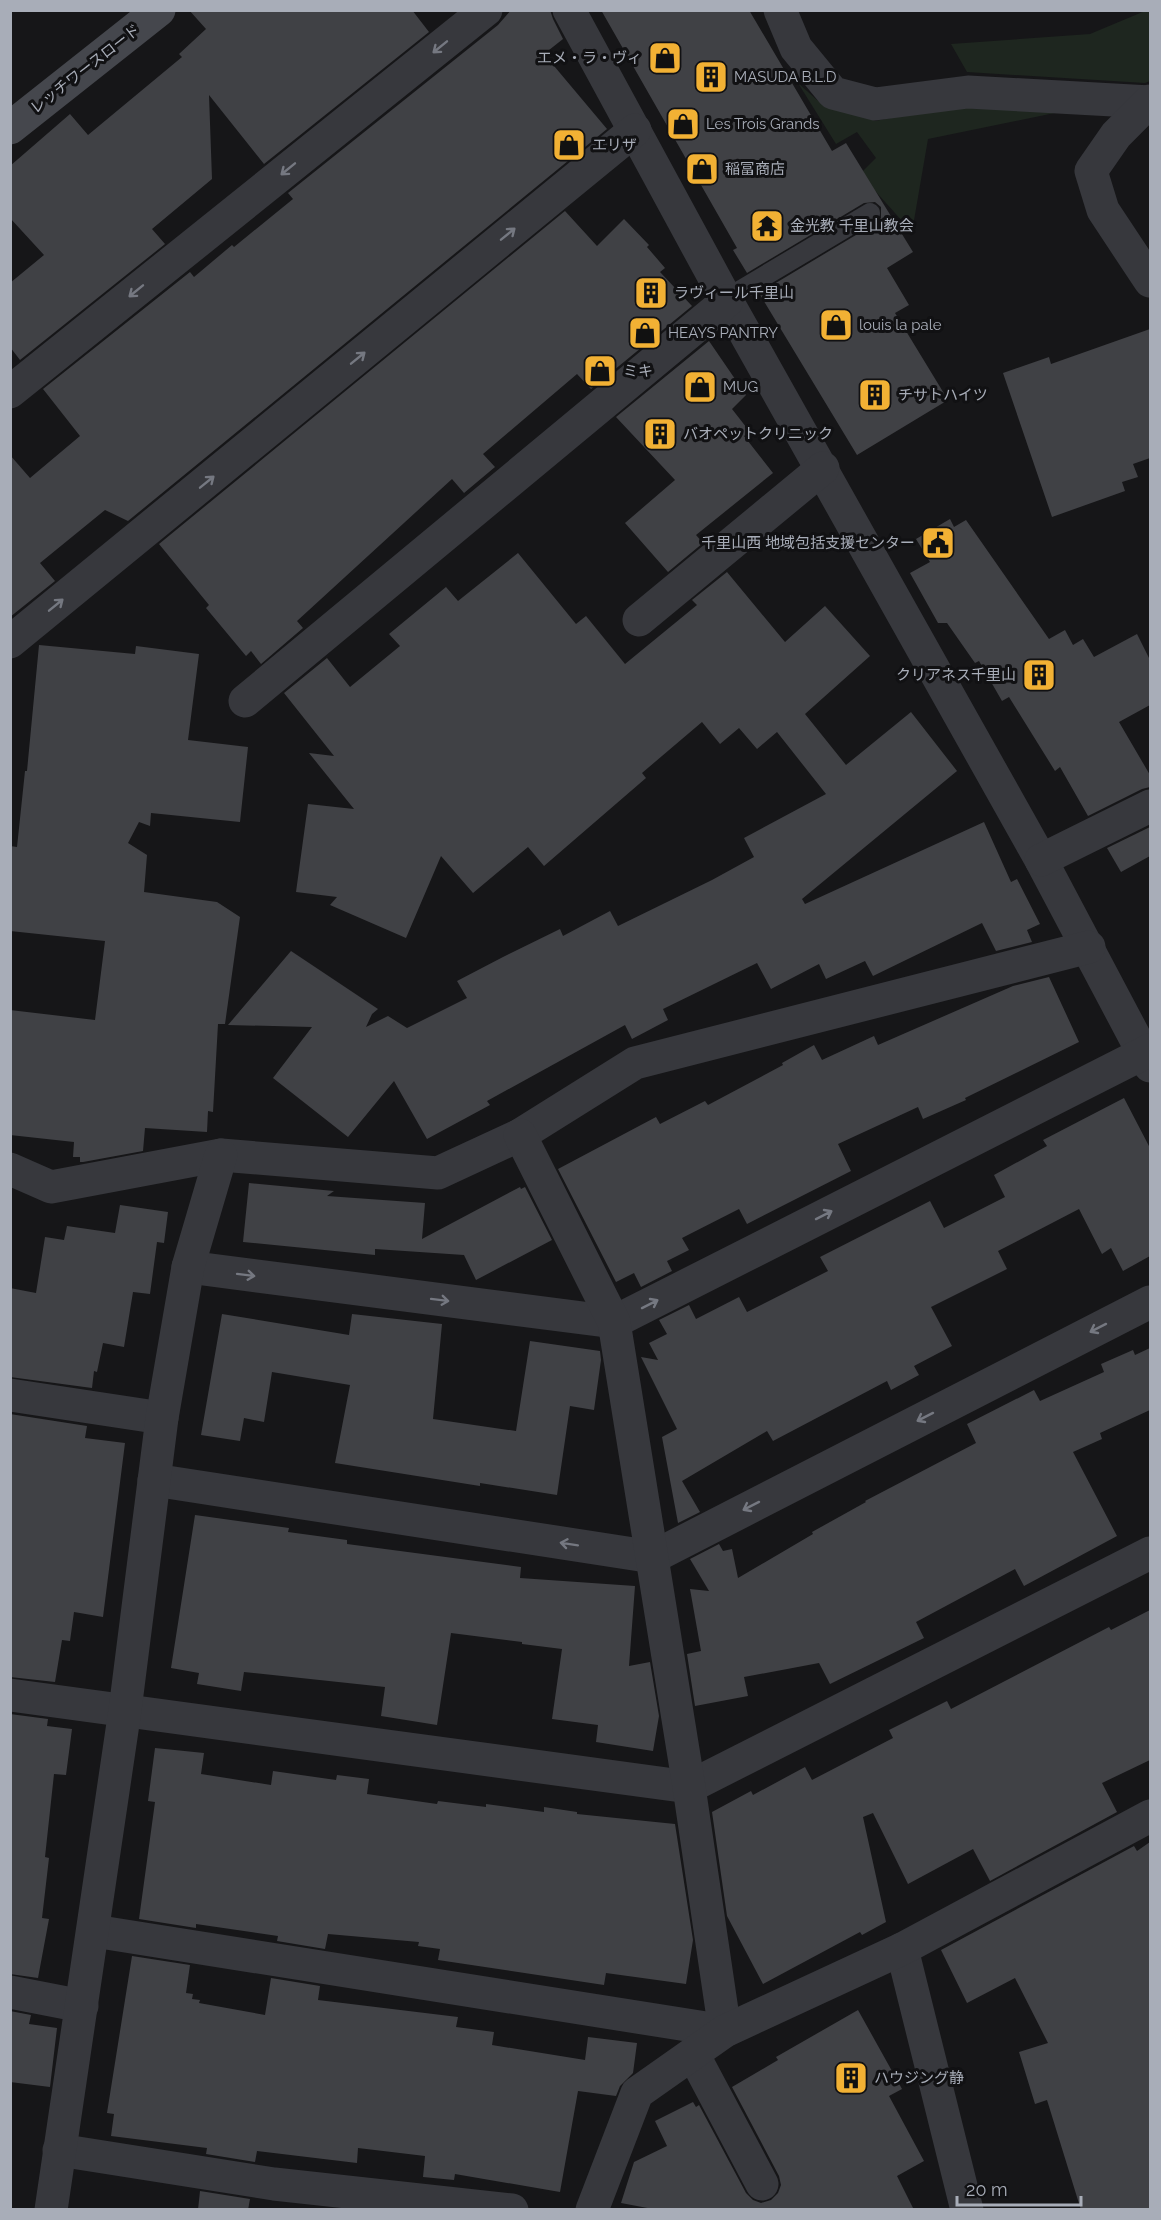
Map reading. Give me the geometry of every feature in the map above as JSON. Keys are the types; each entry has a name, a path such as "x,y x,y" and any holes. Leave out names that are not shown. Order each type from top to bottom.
{"street":[{"name":"レッチワースロード","path":"10,128 159,10"},
{"path":"10,392 486,10"},
{"path":"188,1267 614,1322 1148,1056 823,468 727,301 569,10"},
{"path":"780,10 796,48 833,93 875,104 968,92 1150,102"},
{"path":"1150,102 1116,135 1091,171 1104,210 1150,281"},
{"path":"10,642 635,130"},
{"path":"246,701 727,301"},
{"path":"639,620 823,468"},
{"path":"1041,860 1150,806"},
{"path":"10,1169 51,1187 221,1155 438,1173 520,1135 635,1063 1089,947"},
{"path":"520,1135 614,1322 653,1557 725,2031"},
{"path":"51,2210 125,1710 162,1418 188,1267 221,1155"},
{"path":"154,1480 653,1557 1150,1302"},
{"path":"10,1395 162,1418"},
{"path":"10,1695 689,1787 1150,1553"},
{"path":"592,2210 637,2093 725,2031 902,1949 1150,1816"},
{"path":"93,1931 725,2031"},
{"path":"902,1949 967,2210"},
{"path":"10,1992 82,2006"},
{"path":"693,2054 762,2184"},
{"path":"59,2150 271,2197 512,2210"}],"lane":[{"path":"727,301 741,290 870,213"}],"shaded area":[{"path":"1150,11 1150,81 1145,83 967,72 951,44 1090,34"},
{"path":"798,83 817,100 875,121 973,102 1069,110 928,139 912,232 860,174 876,158 857,132 836,144"}],"building":[{"path":"189,10 412,10 429,32 264,164 209,95 212,179 152,229 165,244 20,360 10,347 10,283 44,255 10,218 10,166 70,114 88,135 182,57 179,54 206,29"},
{"path":"511,10 550,10 563,39 544,54 607,129 128,521 105,510 40,563 55,581 10,617 10,455 30,478 80,436 43,389 190,272 194,277 232,245 234,247 293,199 288,193 498,25"},
{"path":"601,10 749,10 832,151 846,143 913,252 887,268 909,305 895,313 948,400 857,455 759,293 876,223 881,218 881,207 875,202 864,203 747,273 733,250 737,248"},
{"path":"565,211 597,246 624,219 649,245 647,247 665,268 660,272 692,306 591,389 577,374 483,454 495,467 464,493 452,479 297,621 303,628 261,664 251,651 246,656 206,608 209,605 159,544"},
{"path":"1150,329 1150,458 1133,464 1138,477 1122,482 1125,491 1052,517 1003,373 1049,357 1051,364"},
{"path":"709,341 746,395 732,409 750,432 744,436 773,473 696,535 703,543 668,572 625,523 675,480 616,417"},
{"path":"950,519 954,527 966,520 1049,639 1065,630 1073,645 1083,639 1094,657 1137,634 1150,660 1150,705 1119,722 1150,775 1150,787 1088,816 1060,767 1055,771 1009,697 1002,701 979,661 975,663 947,623 938,623 910,573 930,562 916,539"},
{"path":"518,553 576,624 586,616 625,664 697,605 692,600 727,572 785,642 825,606 870,656 805,714 846,765 911,712 957,771 802,899 805,904 984,822 1011,882 1017,879 1040,924 1027,930 1032,942 996,951 982,923 873,976 865,961 826,979 819,964 771,989 757,963 663,1009 668,1020 632,1039 625,1025 487,1101 490,1105 427,1139 394,1081 348,1137 273,1078 312,1027 228,1025 291,951 378,1009 372,1014 366,1027 388,1016 407,1028 467,998 457,981 503,957 560,929 563,936 610,911 618,926 754,857 744,838 826,794 777,732 757,749 739,728 720,744 702,722 642,773 646,778 544,866 528,847 473,893 441,856 406,938 330,905 337,897 296,892 308,804 354,809 309,753 334,756 284,693 327,658 350,687 400,646 389,634 446,587 458,601"},
{"path":"39,645 135,654 136,646 199,654 188,740 248,747 240,822 151,813 150,826 139,822 128,843 147,855 144,892 217,902 240,917 225,1024 218,1024 213,1112 208,1111 207,1132 145,1128 143,1151 83,1162 80,1162 80,1157 73,1157 74,1142 10,1135 10,1010 95,1020 105,941 10,931 10,846 17,847"},
{"path":"1150,827 1150,856 1121,872 1107,848"},
{"path":"1049,977 1079,1042 965,1098 966,1100 923,1119 918,1107 838,1144 851,1171 747,1224 739,1209 682,1238 689,1250 667,1261 672,1271 641,1287 634,1273 616,1282 558,1169 656,1117 660,1124 705,1101 708,1105 783,1065 782,1063 814,1045 822,1060 874,1036 878,1045 1013,986"},
{"path":"1124,1098 1150,1148 1150,1256 1123,1271 1111,1248 1102,1254 1079,1209 998,1251 1007,1269 931,1307 952,1346 914,1366 919,1375 891,1390 887,1381 773,1441 767,1431 682,1481 700,1512 678,1523 662,1437 677,1429 641,1357 658,1360 649,1343 667,1334 659,1320 689,1305 696,1319 739,1297 747,1312 828,1271 820,1257 930,1201 944,1228 1005,1197 994,1175 1047,1146 1043,1140"},
{"path":"249,1183 334,1191 327,1196 425,1203 422,1239 520,1187 521,1189 525,1187 552,1240 476,1280 464,1255 375,1249 375,1255 243,1242"},
{"path":"120,1205 168,1212 164,1243 157,1242 150,1294 133,1292 124,1347 103,1343 97,1372 94,1371 92,1388 10,1377 10,1288 36,1293 45,1237 64,1240 67,1226 115,1233"},
{"path":"222,1314 349,1335 352,1314 442,1324 433,1419 516,1431 530,1341 600,1351 601,1360 594,1410 570,1406 557,1495 480,1483 480,1486 335,1463 350,1385 272,1372 264,1422 244,1418 240,1441 201,1435"},
{"path":"1150,1348 1150,1410 1100,1433 1102,1439 1073,1452 1117,1536 1024,1586 1015,1569 916,1622 924,1638 830,1684 819,1663 744,1677 748,1696 695,1706 687,1654 701,1651 690,1589 709,1591 690,1559 719,1544 723,1551 732,1549 738,1578 865,1501 976,1443 967,1424 1034,1390 1040,1401 1104,1372 1101,1364 1133,1350 1135,1355"},
{"path":"10,1414 87,1426 85,1438 125,1443 103,1617 74,1612 70,1641 62,1640 55,1682 10,1677"},
{"path":"195,1515 289,1528 288,1532 347,1540 347,1544 521,1567 520,1578 635,1586 629,1666 650,1662 659,1716 653,1751 596,1742 598,1725 552,1719 562,1649 522,1644 522,1642 451,1633 437,1725 381,1716 385,1687 244,1672 241,1691 197,1684 199,1673 171,1668"},
{"path":"1150,1610 1150,1760 1102,1783 1117,1812 990,1881 973,1849 908,1884 873,1813 863,1817 886,1922 862,1935 860,1932 763,1984 727,1916 712,1812 751,1791 753,1795 805,1767 812,1780 893,1738 889,1730 947,1701 951,1709 1109,1627 1111,1630"},
{"path":"10,1714 48,1719 47,1726 72,1729 66,1775 54,1774 45,1857 49,1858 42,1918 49,1919 38,1978 10,1974"},
{"path":"155,1748 204,1753 201,1774 271,1785 273,1771 336,1780 337,1775 369,1779 367,1794 437,1804 438,1801 486,1807 486,1804 544,1812 544,1807 577,1812 577,1814 675,1824 693,1940 686,1984 606,1973 604,1985 438,1960 440,1949 418,1946 419,1942 328,1934 325,1949 277,1941 278,1936 196,1924 196,1928 139,1919 155,1802 148,1801"},
{"path":"1150,1842 1150,2210 1081,2210 1047,2100 1035,2104 1019,2052 1048,2043 1015,1978 967,2003 941,1950 1134,1846 1137,1851"},
{"path":"132,1956 190,1965 186,1993 193,1994 192,1999 200,2000 199,2003 265,2015 271,1978 320,1986 318,2000 458,2017 456,2027 494,2032 492,2045 585,2060 588,2037 637,2043 633,2073 620,2086 616,2096 578,2091 560,2192 455,2174 454,2180 423,2177 425,2156 358,2148 357,2163 257,2151 255,2162 206,2154 207,2148 111,2136 114,2114 107,2113"},
{"path":"858,2010 902,2089 889,2096 924,2161 897,2176 914,2210 658,2210 621,2203 634,2162 667,2146 655,2121 693,2102 696,2107 699,2105 746,2193 753,2200 761,2203 771,2200 778,2193 781,2185 779,2176 732,2087 778,2060 776,2057"},
{"path":"10,2011 31,2015 29,2024 57,2028 50,2087 10,2082"},
{"path":"200,2191 250,2199 248,2210 198,2210"}],"place":[{"name":"エメ・ラ・ヴィ","path":"665,58"},
{"name":"MASUDA B.L.D","path":"711,77"},
{"name":"Les Trois Grands","path":"683,124"},
{"name":"エリザ","path":"569,145"},
{"name":"稲冨商店","path":"702,169"},
{"name":"金光教 千里山教会","path":"767,226"},
{"name":"ラヴィール千里山","path":"651,293"},
{"name":"louis la pale","path":"836,325"},
{"name":"HEAYS PANTRY","path":"645,333"},
{"name":"ミキ","path":"600,371"},
{"name":"MUG","path":"700,387"},
{"name":"チサトハイツ","path":"875,395"},
{"name":"バオペットクリニック","path":"660,434"},
{"name":"千里山西 地域包括支援センター","path":"938,543"},
{"name":"クリアネス千里山","path":"1039,675"},
{"name":"ハウジング静","path":"851,2078"}]}
